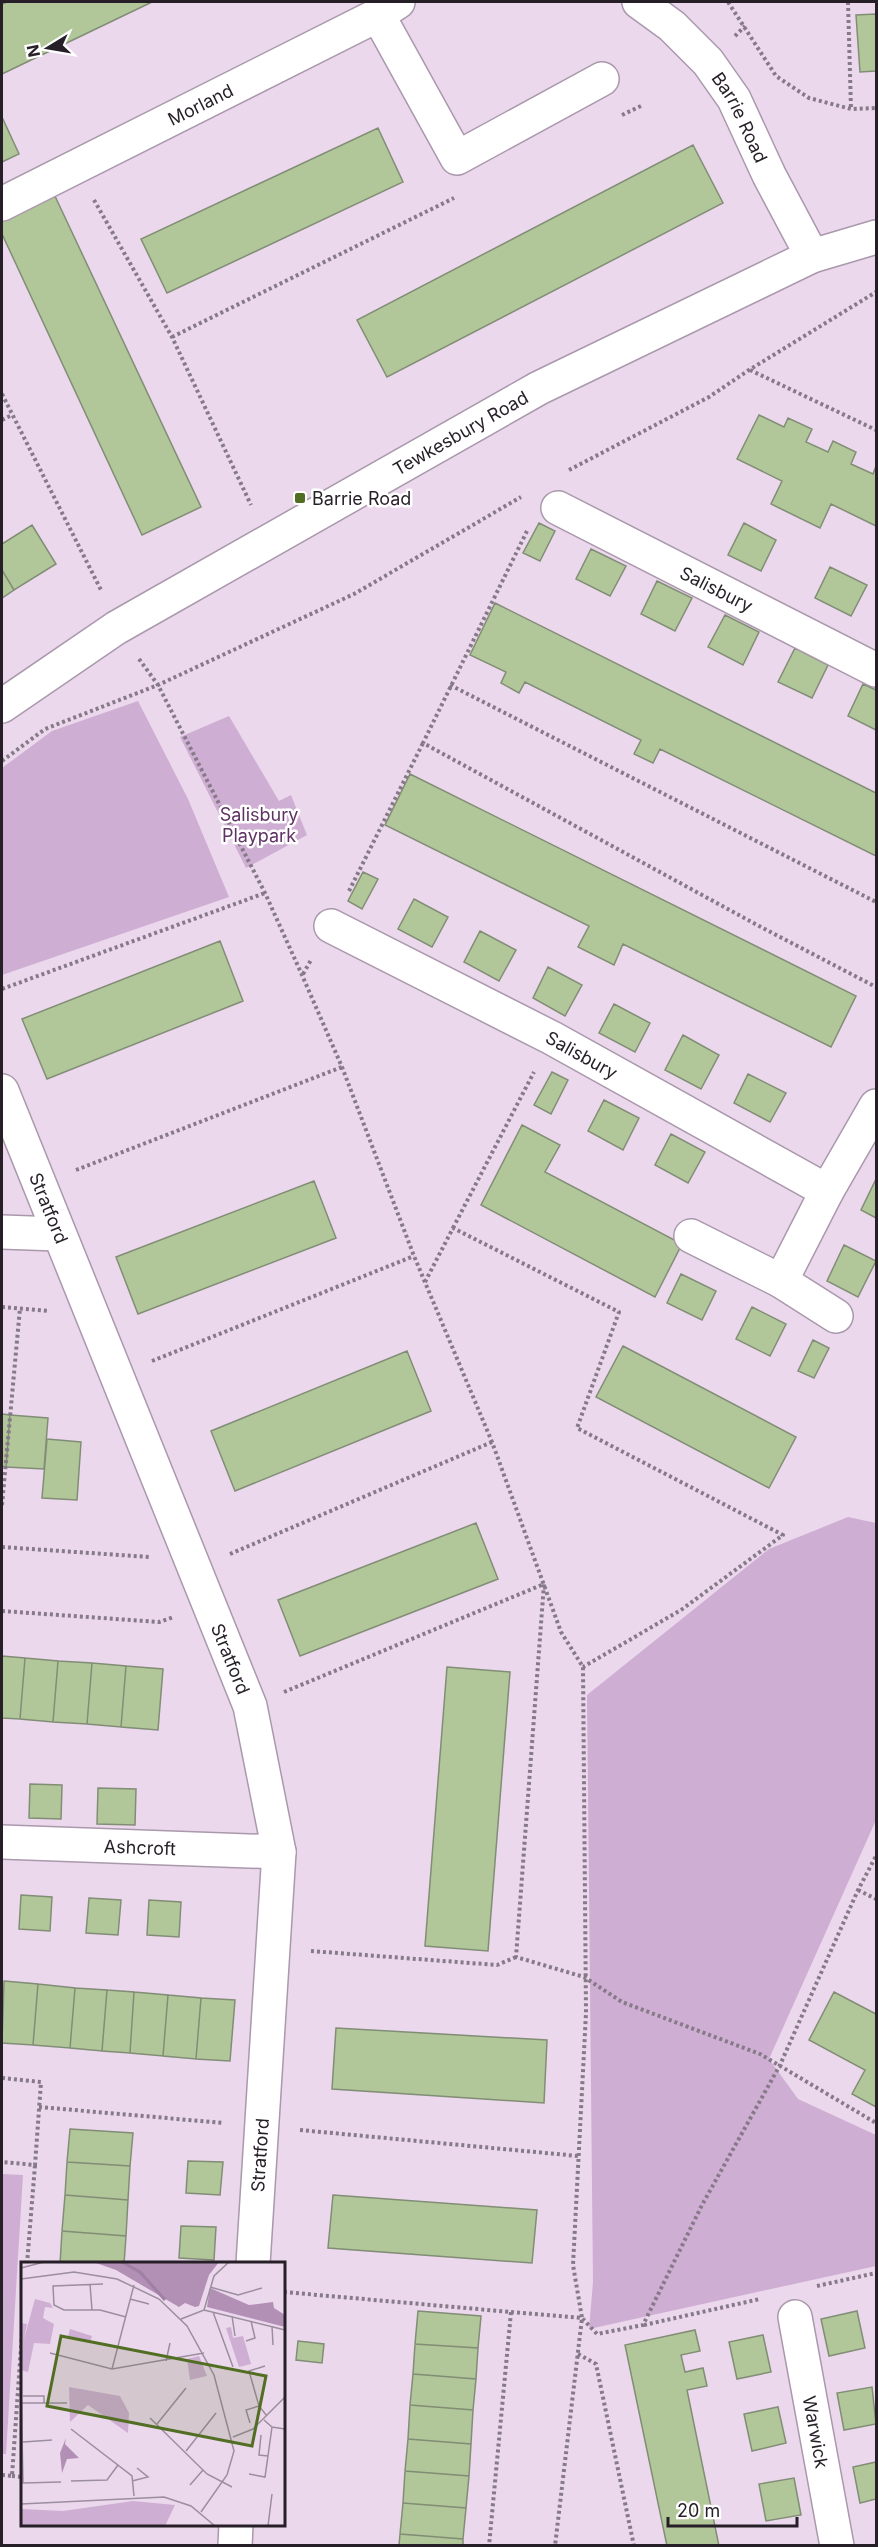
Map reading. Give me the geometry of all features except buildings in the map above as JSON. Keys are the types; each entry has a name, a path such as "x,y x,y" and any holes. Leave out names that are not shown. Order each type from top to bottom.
{"street":[{"name":"Barrie Road","path":"639,2 672,26 708,62 734,99 769,175 812,256"},
{"path":"388,8 457,158 602,79"},
{"name":"Morland","path":"2,204 388,8"},
{"name":"Tewkesbury Road","path":"2,705 116,628 539,388 812,256 876,237"},
{"name":"Salisbury","path":"558,508 876,670"},
{"name":"Salisbury","path":"332,926 552,1038 827,1191"},
{"name":"Stratford","path":"2,1091 250,1706 279,1852 253,2262"},
{"path":"781,1281 827,1191 876,1106"},
{"path":"2,1232 58,1234"},
{"path":"691,1236 781,1281 836,1316"},
{"name":"Ashcroft","path":"2,1842 279,1852"},
{"name":"Warwick","path":"795,2317 837,2546"},
{"path":"235,2546 236,2526"}],"path":[{"path":"728,2 776,76 809,98 851,109 876,108"},
{"path":"848,2 851,109"},
{"path":"622,116 643,105"},
{"path":"78,167 172,337 255,512"},
{"path":"172,337 462,194"},
{"path":"749,370 876,430"},
{"path":"2,394 108,602 116,628 158,686 264,893 342,1067 414,1256 492,1442 561,1632 583,1667 586,2013 573,2265 582,2318 555,2546"},
{"path":"2,420 12,415"},
{"path":"332,926 534,517 558,508"},
{"path":"450,685 876,902"},
{"path":"2,761 45,729 158,686"},
{"path":"423,743 876,987"},
{"path":"2,988 264,893"},
{"path":"425,1282 552,1038"},
{"path":"39,1184 342,1067"},
{"path":"453,1228 619,1312 577,1428 783,1535 681,1610 583,1667"},
{"path":"115,1376 414,1256"},
{"path":"2,1505 20,1308"},
{"path":"2,1547 153,1557 188,1557 492,1442"},
{"path":"250,1706 544,1584"},
{"path":"516,1957 544,1584"},
{"path":"2,1611 159,1622 208,1605"},
{"path":"643,2325 702,2205 780,2065 858,1890 876,1856"},
{"path":"858,1890 876,1899"},
{"path":"273,1949 497,1965 516,1957 584,1977 622,2002 760,2054 876,2123"},
{"path":"2,2078 41,2082 27,2262"},
{"path":"39,2107 578,2156"},
{"path":"2,2162 35,2165"},
{"path":"812,2287 876,2273"},
{"path":"285,2292 582,2318 597,2334 767,2297"},
{"path":"489,2546 511,2312"},
{"path":"12,2476 21,2347"},
{"path":"578,2354 596,2364 634,2546"},
{"path":"2,2475 21,2477"}],"green space":[{"path":"138,701 188,799 229,897 2,975 2,768 52,731"},
{"name":"Salisbury Playpark","path":"229,716 279,801 291,795 307,835 246,868 180,737"},
{"path":"848,1517 876,1523 876,1820 769,2059 798,2099 876,2135 876,2266 589,2329 593,2282 587,1695 769,1549"},
{"path":"2,2174 23,2175 6,2454 2,2454"}],"place":[{"name":"Barrie Road","path":"300,498"}]}
